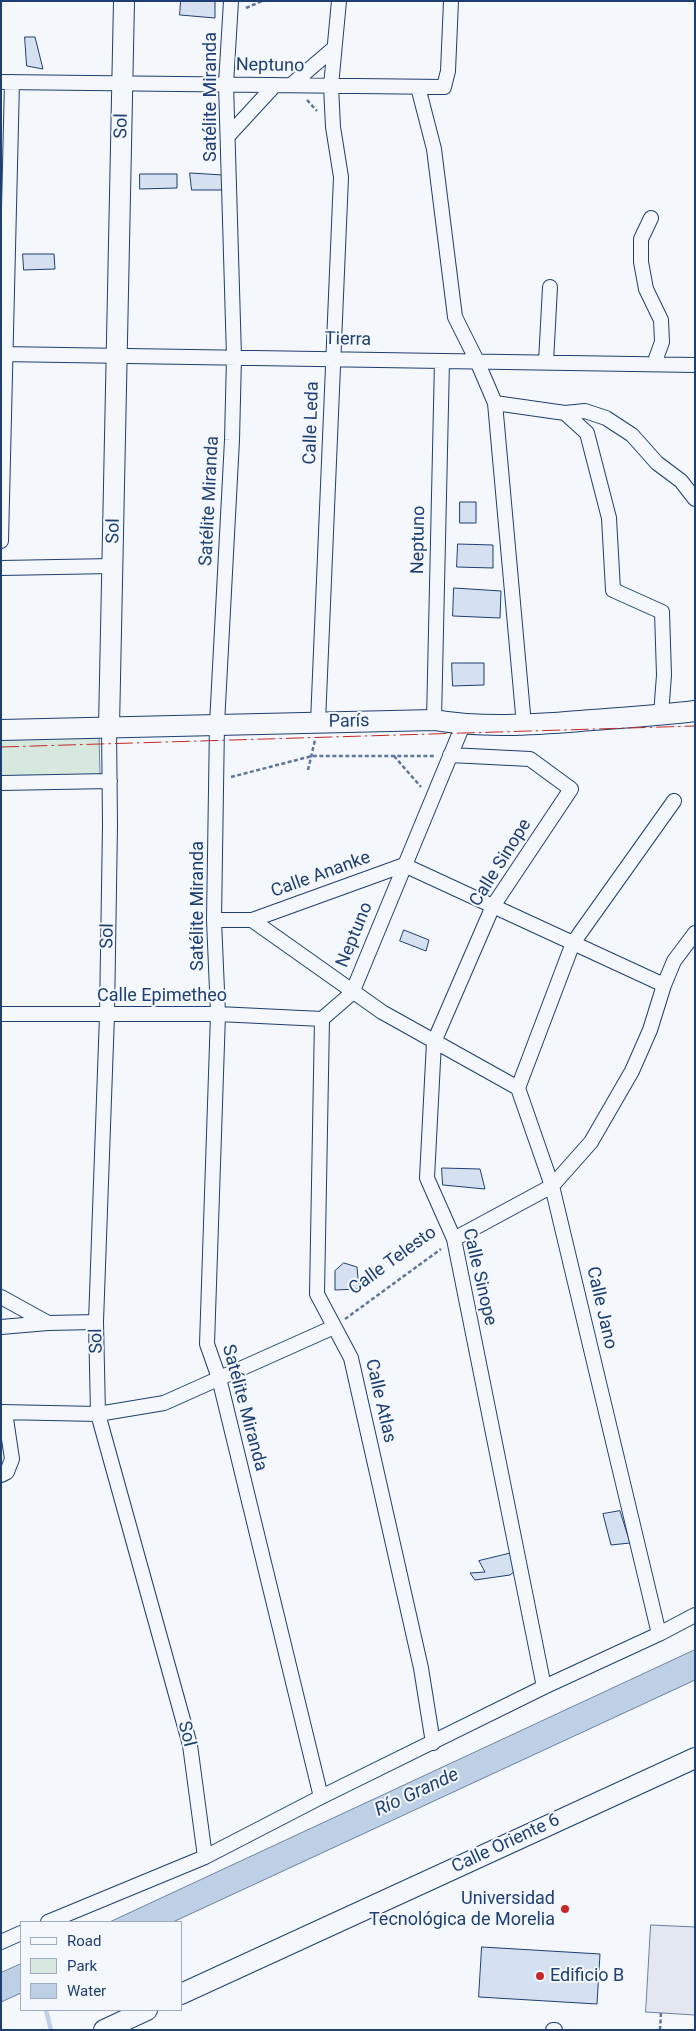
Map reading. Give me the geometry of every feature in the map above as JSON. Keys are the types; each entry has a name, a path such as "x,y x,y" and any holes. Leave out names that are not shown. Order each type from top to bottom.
{"street":[{"name":"Sol","path":"124,1 109,727 107,1015 96,1322 98,1414 190,1745 205,1857"},
{"name":"Satélite Miranda","path":"230,1 226,84 234,357 232,440 217,724 214,920 218,1014 207,1344 219,1378 321,1797"},
{"name":"Calle Leda","path":"318,722 341,178 333,127 331,86 339,1"},
{"name":"Neptuno","path":"7,82 444,87 448,71 451,1"},
{"path":"291,85 334,48"},
{"path":"1,541 7,82"},
{"path":"228,136 274,85"},
{"path":"418,87 434,149 455,318 496,402 524,725"},
{"path":"651,218 641,239 640,262 646,289 661,320 662,342 654,364"},
{"path":"546,362 550,287"},
{"name":"Tierra","path":"3,354 695,364"},
{"name":"Neptuno","path":"434,720 442,361"},
{"path":"496,402 565,413 585,411 606,418 632,435 657,463 680,482 695,499"},
{"path":"565,413 587,434 608,518 613,590 662,612 664,675 660,715"},
{"path":"1,568 113,566"},
{"name":"París","path":"1,730 434,720 463,725 524,725 695,711"},
{"name":"Neptuno","path":"352,993 463,725"},
{"name":"Calle Sinope","path":"450,755 530,759 571,789 493,906 434,1042 427,1178 454,1239 544,1687"},
{"path":"1,783 110,781"},
{"path":"252,920 352,993 434,1042 518,1088 573,943 674,802"},
{"path":"404,865 664,985"},
{"name":"Calle Ananke","path":"214,920 252,920 404,865"},
{"name":"Calle Telesto","path":"454,1239 552,1186 591,1142 632,1071 650,1030 664,985 674,961 695,932"},
{"path":"322,1019 352,993"},
{"name":"Calle Epimetheo","path":"1,1014 218,1014 322,1019"},
{"name":"Calle Atlas","path":"322,1019 317,1294 351,1358 421,1668 433,1743"},
{"name":"Calle Jano","path":"518,1088 552,1186 659,1634"},
{"path":"1,1297 48,1323"},
{"path":"1,1328 48,1323 96,1322"},
{"path":"1,1474 7,1472 12,1459 3,1412 98,1414 164,1403 334,1327"},
{"path":"50,1921 205,1857 321,1797 695,1615"},
{"name":"Calle Oriente 6","path":"182,1994 695,1758"},
{"path":"1,1942 20,1934"},
{"path":"104,2030 145,2011"}],"path":[{"path":"291,85 333,127"},
{"path":"308,770 318,722"},
{"path":"217,781 312,756 450,755"},
{"path":"394,756 432,799"},
{"name":"Calle Telesto","path":"334,1327 454,1239"},
{"path":"660,2013 660,2030"}],"green space":[{"path":"99,737 100,775 1,777 1,740"}],"shaded area":[{"path":"651,1925 695,1927 695,2015 646,2012"}],"water":[{"name":"Río Grande","path":"695,1650 695,1680 175,1921 112,1921"},
{"path":"20,1964 20,1993 1,2002 1,1973"}],"building":[{"path":"181,1 215,1 215,18 180,15"},
{"path":"25,37 35,37 43,69 27,66"},
{"path":"190,173 223,175 222,190 192,190"},
{"path":"140,174 177,174 177,188 140,189"},
{"path":"23,254 54,254 55,269 24,270"},
{"path":"460,502 476,502 476,523 460,523"},
{"path":"458,544 493,545 493,568 457,567"},
{"path":"454,588 501,591 500,618 453,616"},
{"path":"452,663 484,663 484,685 453,686"},
{"path":"404,930 429,940 426,951 400,941"},
{"path":"442,1168 480,1169 485,1189 443,1185"},
{"path":"344,1263 357,1267 359,1289 335,1290 335,1271"},
{"path":"620,1511 630,1543 611,1545 603,1514"},
{"path":"512,1553 516,1570 510,1575 475,1580 470,1573 485,1572 479,1561"},
{"name":"Edificio B","path":"482,1947 600,1954 597,2004 479,1997"}],"waterway":[{"path":"46,2011 51,2030"}],"power":[{"path":"1,747 695,726"}],"place":[{"name":"Universidad Tecnológica de Morelia","path":"565,1909"},
{"name":"Edificio B","path":"540,1976"}]}
